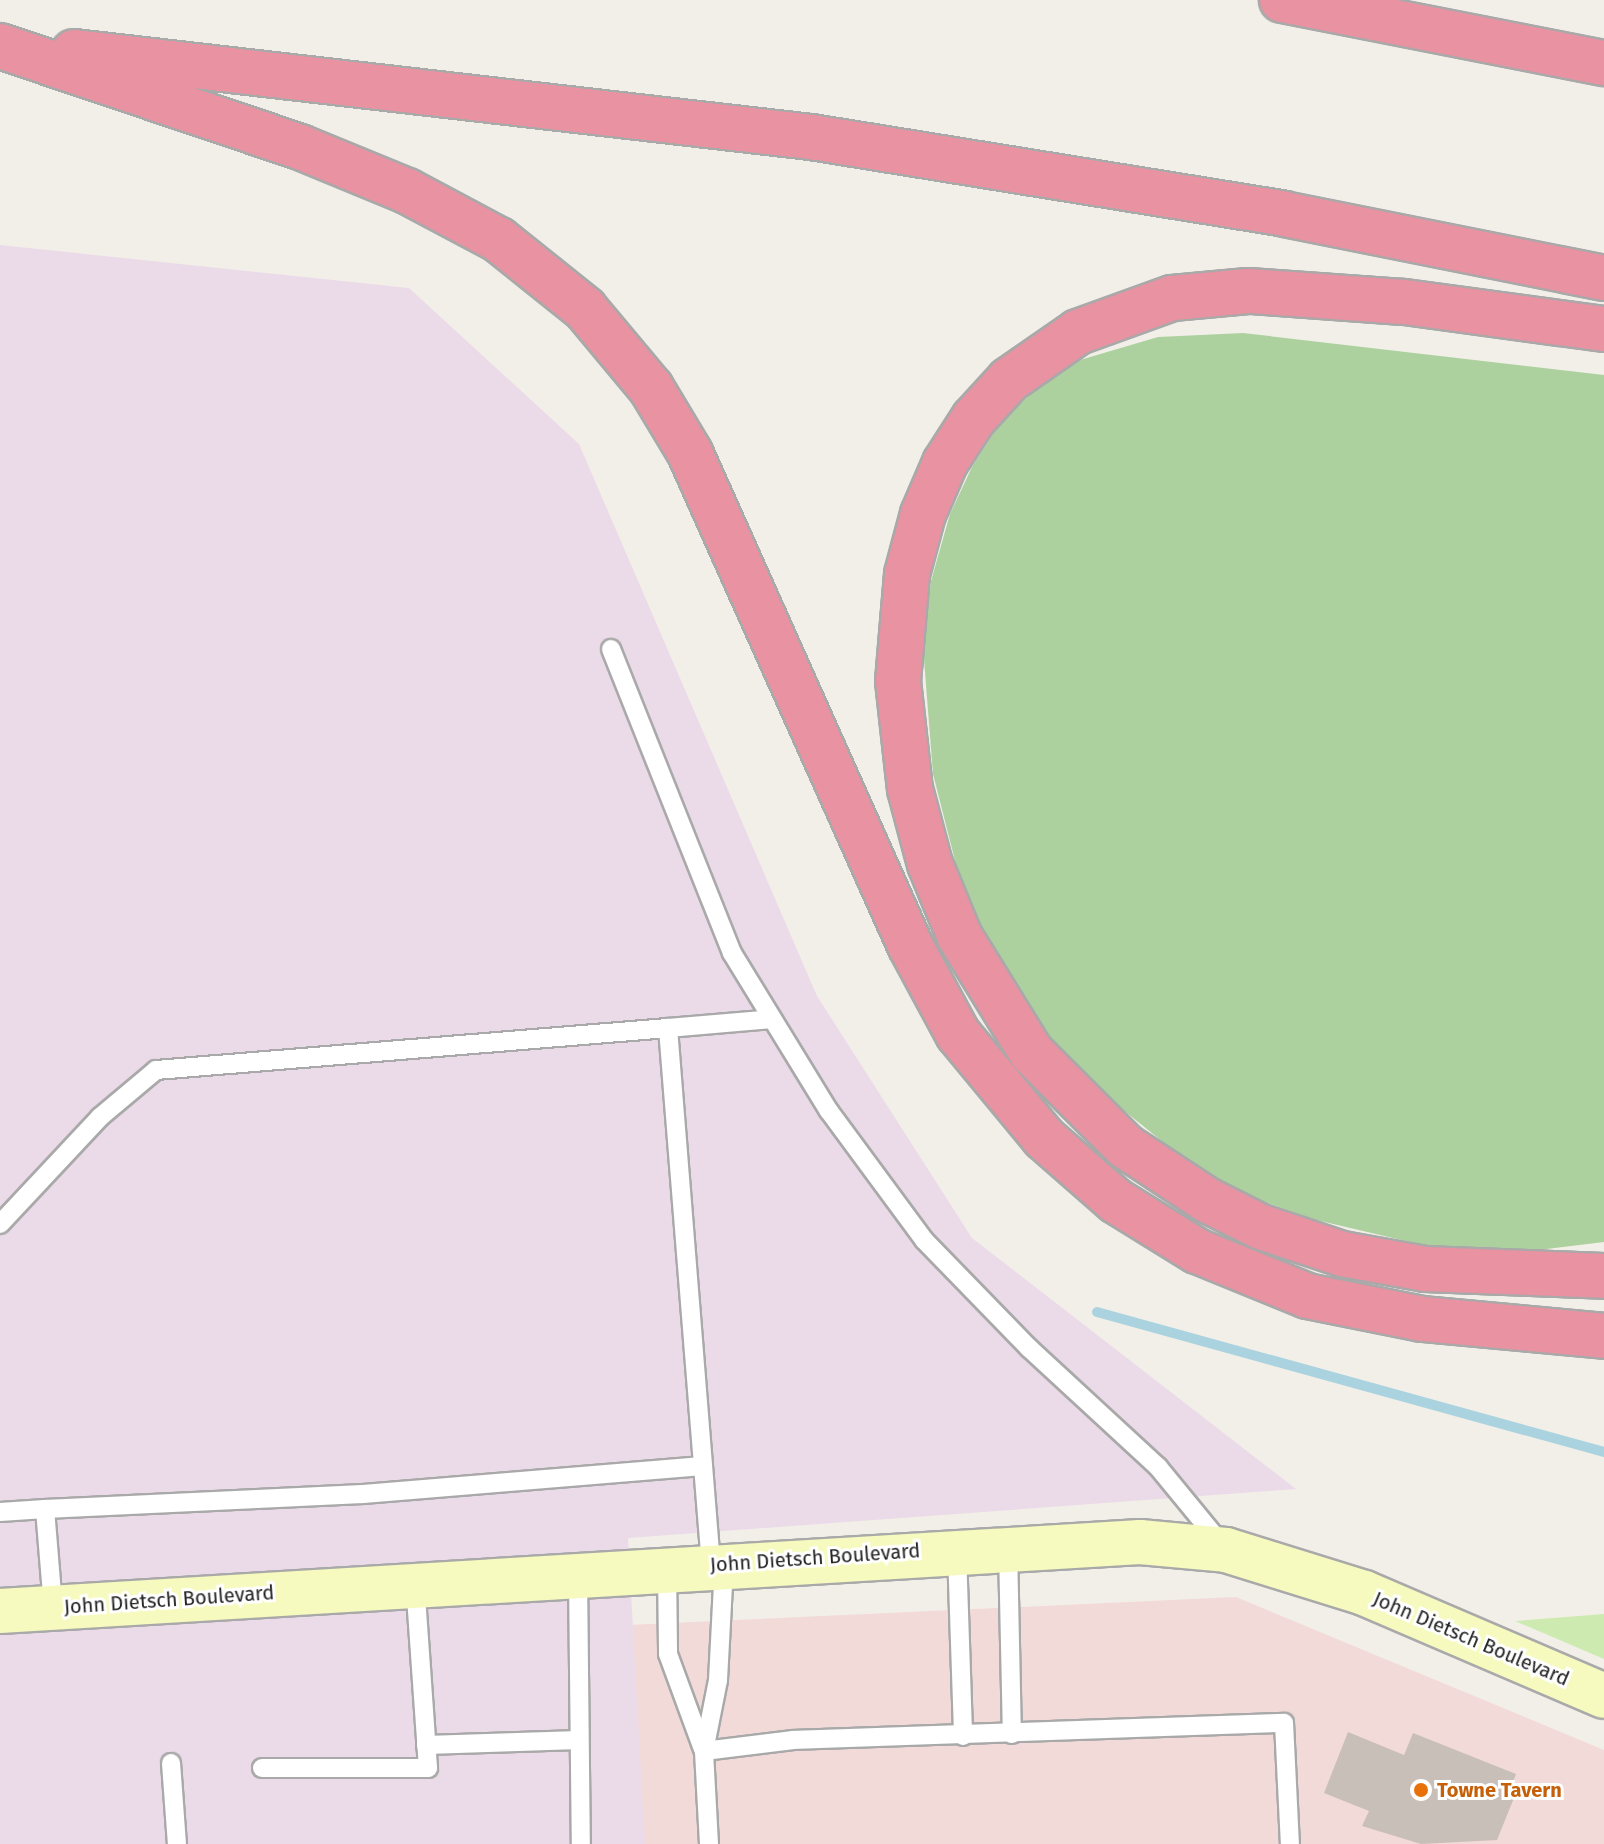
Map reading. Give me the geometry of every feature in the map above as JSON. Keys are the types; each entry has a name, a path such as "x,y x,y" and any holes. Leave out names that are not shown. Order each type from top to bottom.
{"highway":[{"path":"1282,0 1604,63"},
{"path":"1385,0 1441,29"},
{"path":"0,46 796,135 1284,214 1604,278"},
{"path":"0,46 300,147 407,191 499,240 585,309 651,388 690,453 941,1004 978,1062 1021,1113 1091,1181 1197,1251 1307,1296 1422,1319 1604,1336"},
{"path":"1604,329 1274,291 1172,298 1101,321 1053,346 1009,380 958,441 923,514 900,633 903,754 918,825 945,904 993,999 1075,1101 1180,1185 1290,1237 1397,1265 1604,1276"},
{"path":"1529,1274 1604,1261"}],"street":[{"name":"John Dietsch Boulevard","path":"0,1611 957,1550 1140,1542 1226,1550 1364,1593 1604,1696"}],"lane":[{"path":"611,649 732,953 829,1111 924,1240 1029,1348 1158,1467 1226,1550"},
{"path":"0,1224 100,1117 156,1070 772,1019"},
{"path":"668,1028 703,1466 717,1565 718,1680 704,1751 709,1844"},
{"path":"0,1512 363,1494 703,1466"},
{"path":"45,1509 53,1607"},
{"path":"1008,1547 1012,1734"},
{"path":"957,1550 963,1736"},
{"path":"667,1568 668,1654 704,1751"},
{"path":"578,1574 581,1844"},
{"path":"262,1768 428,1768 415,1584"},
{"path":"704,1751 793,1740 1284,1723 1290,1844"},
{"path":"426,1745 579,1740"},
{"path":"171,1763 177,1844"}],"shaded area":[{"path":"0,245 409,288 579,444 817,996 972,1238 1296,1489 628,1538 645,1844 0,1844"},
{"path":"1236,1597 1604,1750 1604,1844 641,1844 628,1625"}],"green space":[{"path":"1243,333 1604,375 1604,1242 1530,1251 1448,1251 1312,1219 1249,1196 1189,1163 1091,1084 1041,1028 998,968 965,900 933,774 923,647 931,581 950,514 972,467 1000,423 1032,393 1080,360 1158,337"},
{"path":"1604,1614 1604,1659 1515,1621"}],"building":[{"name":"Towne Tavern","path":"1348,1732 1404,1755 1413,1733 1516,1774 1512,1785 1518,1788 1497,1840 1421,1844 1362,1826 1369,1811 1324,1793"}],"waterway":[{"path":"1097,1312 1604,1452"}],"place":[{"name":"Towne Tavern","path":"1421,1790"}]}
